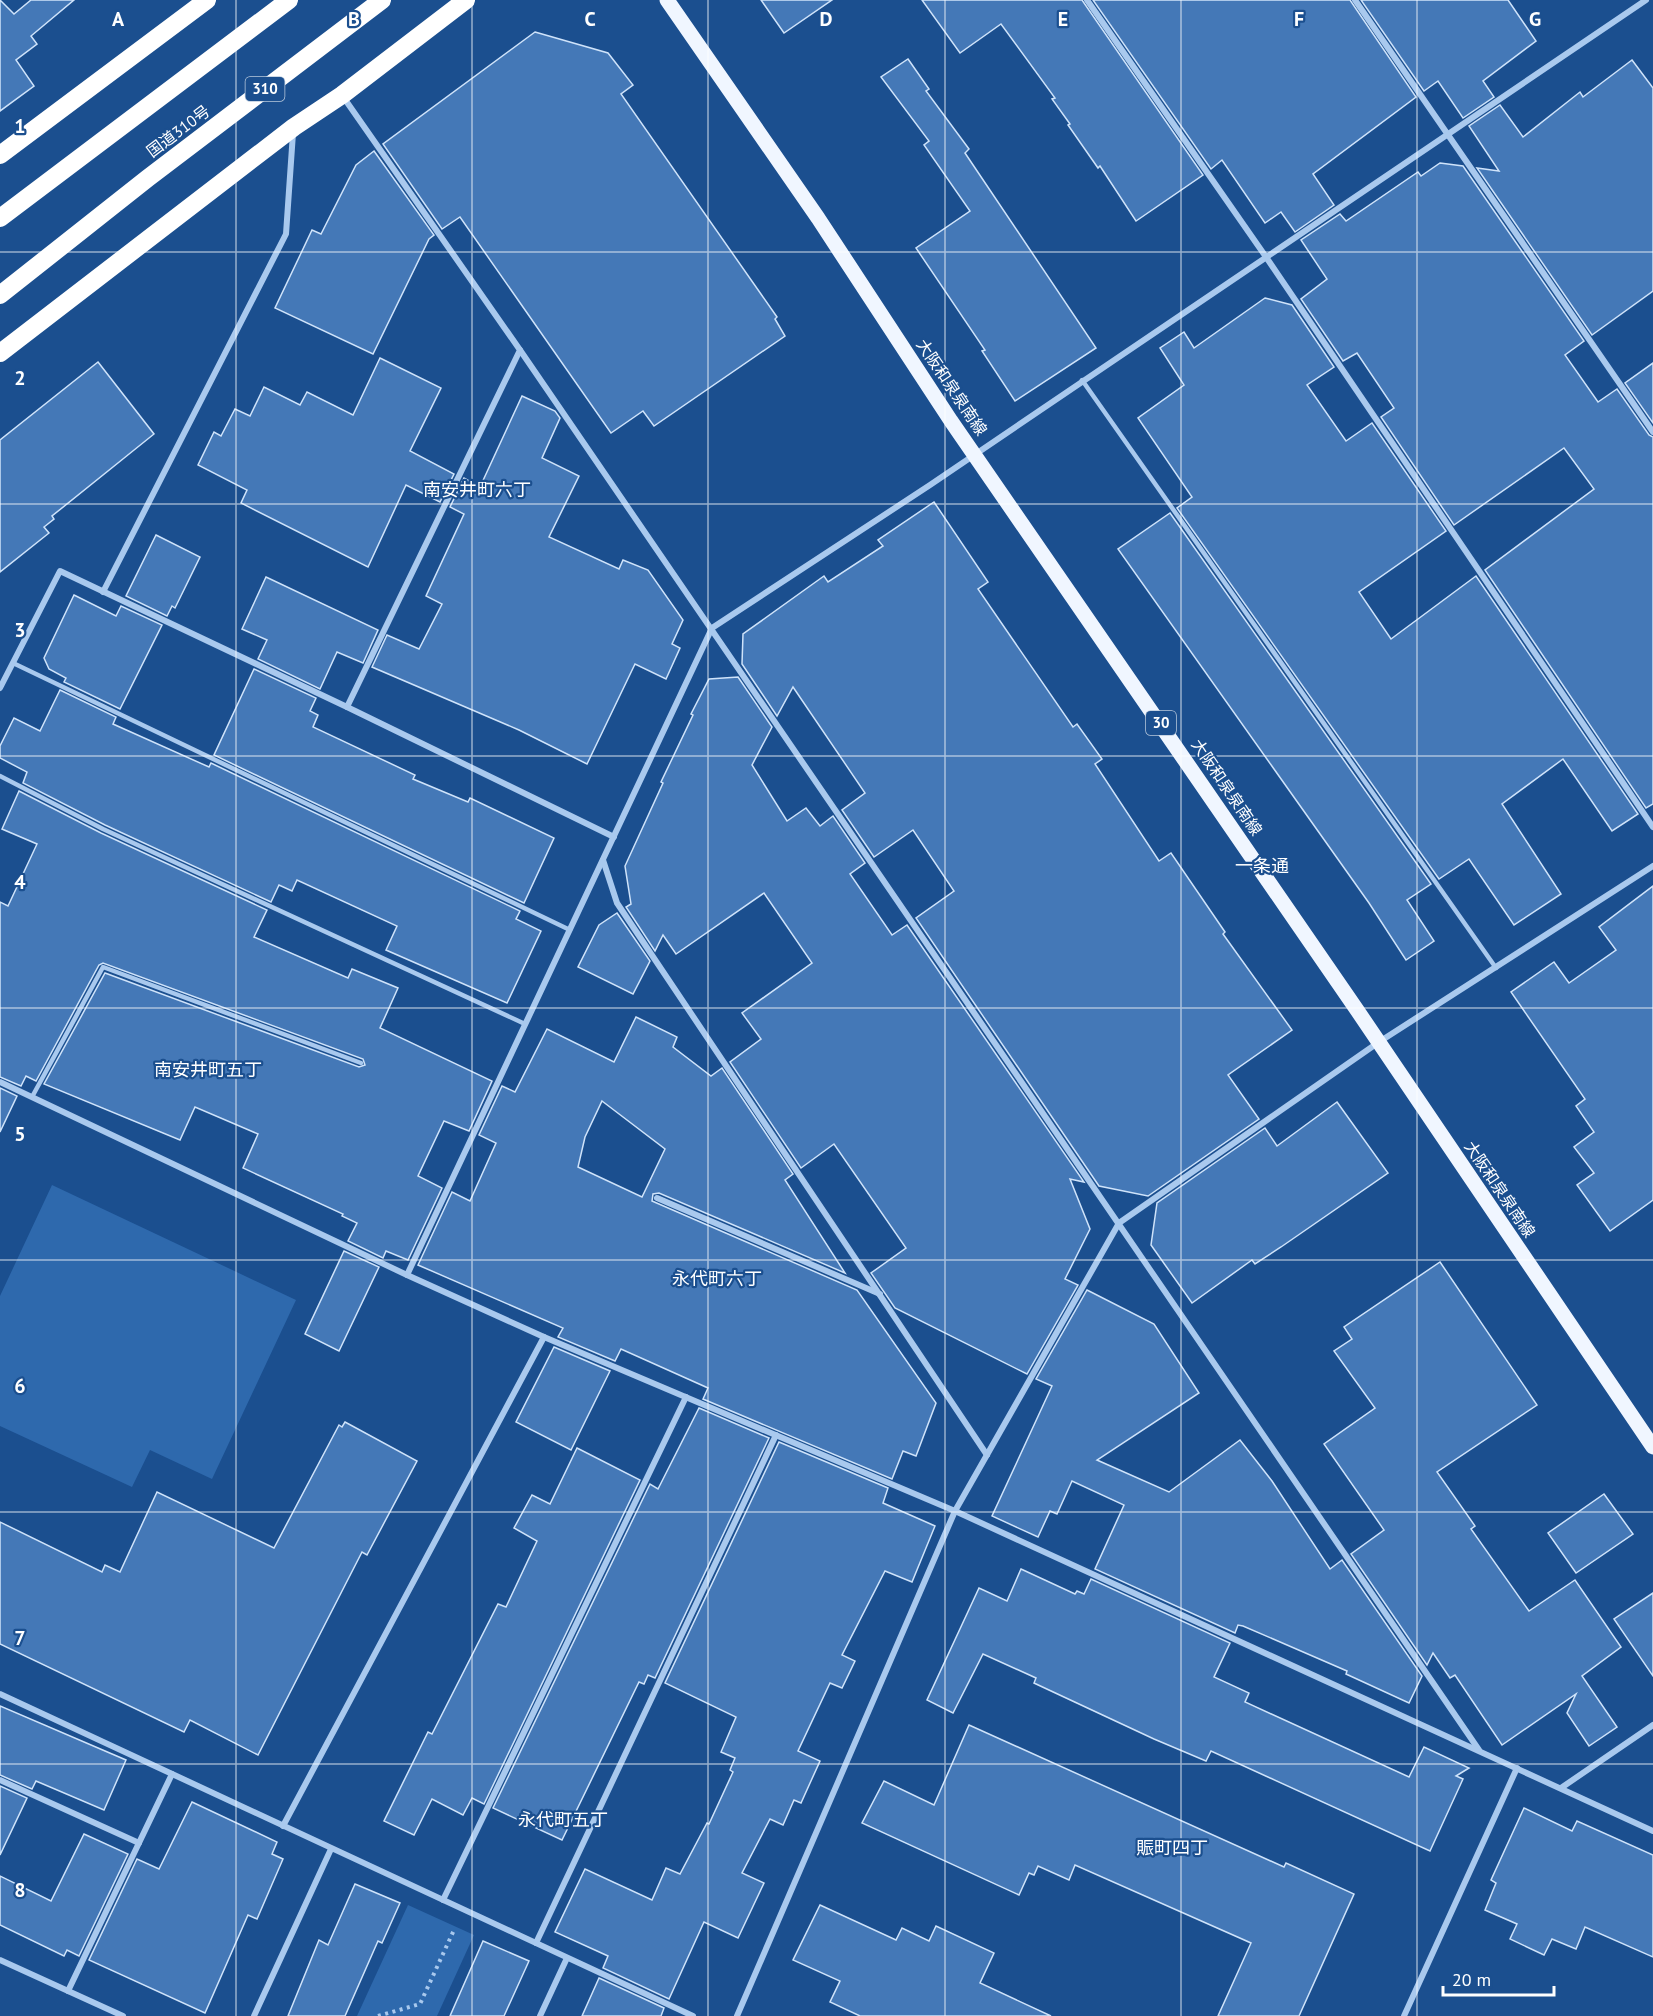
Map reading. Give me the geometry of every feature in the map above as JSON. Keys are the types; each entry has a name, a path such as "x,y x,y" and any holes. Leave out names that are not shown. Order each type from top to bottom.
{"highway":[{"path":"0,155 207,0"},
{"path":"0,218 289,0"},
{"name":"国道310号","path":"0,295 148,178 382,0"},
{"path":"0,353 294,127 342,95 466,0"}],"main road":[{"name":"大阪和泉泉南線","path":"667,0 818,218 951,421 975,452 1379,1042 1653,1447"}],"street":[{"path":"1088,0 1266,257 1653,827"},
{"path":"1355,0 1653,432"},
{"path":"407,1275 712,628 930,484 1446,133 1646,0"},
{"path":"342,95 712,628 1479,1751"},
{"path":"103,592 286,234 294,127"},
{"path":"347,707 520,350"},
{"path":"0,688 60,572 347,707 614,837"},
{"path":"603,860 617,903 987,1455"},
{"path":"737,2016 955,1511 1119,1223 1379,1042 1653,866"},
{"path":"0,1082 407,1275 544,1337 955,1511 1653,1831"},
{"path":"657,1198 880,1294"},
{"path":"284,1826 544,1337"},
{"path":"443,1900 686,1397"},
{"path":"536,1943 776,1435"},
{"path":"0,1694 693,2016"},
{"path":"1561,1788 1653,1725"},
{"path":"1404,2016 1517,1768"},
{"path":"69,1991 172,1774"},
{"path":"0,1780 139,1843"},
{"path":"254,2016 331,1849"},
{"path":"540,2016 567,1958"},
{"path":"0,1960 123,2016"}],"lane":[{"path":"1082,380 1496,968"},
{"path":"13,663 570,930"},
{"path":"0,776 114,834 525,1024"},
{"path":"32,1097 103,967 361,1063"}],"path":[{"path":"378,2016 420,2004 465,1910"}],"shaded area":[{"path":"52,1185 296,1300 212,1479 150,1450 132,1487 0,1426 0,1296"},
{"path":"408,1905 474,1935 437,2016 357,2016"}],"building":[{"path":"0,0 14,14 31,0 74,0 31,36 37,44 16,60 34,86 0,111"},
{"path":"761,0 832,0 784,33"},
{"path":"922,0 1082,0 1203,175 1136,221 1100,166 1098,168 1068,125 1070,124 1052,99 1055,98 1001,24 960,53"},
{"path":"1093,0 1350,0 1416,97 1313,174 1334,205 1295,232 1281,212 1265,223 1222,160 1211,169"},
{"path":"1361,0 1508,0 1536,41 1483,81 1494,97 1463,118 1438,81 1424,91"},
{"path":"535,32 608,53 633,85 621,94 777,317 775,319 785,336 654,426 643,411 611,433 460,217 442,229 383,144"},
{"path":"908,59 929,89 926,91 969,149 965,153 1096,348 1015,401 982,351 985,350 916,248 970,211 924,145 929,141 881,77"},
{"path":"1632,60 1653,88 1653,291 1592,335 1477,168 1499,171 1469,126 1500,105 1523,137 1580,92 1583,97"},
{"path":"374,151 434,235 429,239 373,354 275,308 312,230 321,234 356,165"},
{"path":"1440,163 1463,166 1584,341 1565,355 1598,402 1617,389 1649,435 1653,437 1653,804 1646,808 1485,570 1594,489 1564,448 1454,525 1381,417 1394,408 1357,353 1343,361 1301,299 1327,279 1301,240 1340,214 1346,221 1418,172 1421,176"},
{"path":"1265,298 1292,305 1334,367 1307,385 1346,441 1372,423 1446,531 1359,592 1391,639 1476,576 1638,814 1612,831 1563,759 1502,804 1561,894 1514,925 1469,859 1439,879 1177,508 1192,497 1138,418 1184,385 1160,348 1184,332 1194,348"},
{"path":"380,358 441,388 410,451 454,474 440,502 406,485 368,567 241,503 247,490 198,465 214,432 221,436 235,409 250,416 264,387 300,405 307,392 353,415"},
{"path":"98,362 154,434 52,516 54,519 44,527 49,533 0,572 0,440"},
{"path":"1653,363 1653,423 1625,383"},
{"path":"522,396 555,411 560,418 542,458 579,476 549,537 619,569 623,560 648,570 683,620 672,644 680,648 666,679 635,664 587,764 519,730 372,667 387,635 419,649 442,604 426,596 464,514 450,507 464,478 480,487"},
{"path":"934,502 988,582 978,589 1073,727 1077,724 1102,759 1095,764 1159,861 1171,853 1225,932 1223,934 1292,1030 1228,1075 1259,1119 1148,1196 1099,1186 916,918 954,891 913,830 874,857 842,810 865,793 793,687 777,716 742,664 743,634 824,576 828,582 883,546 878,540"},
{"path":"1170,513 1431,884 1407,900 1434,941 1406,960 1369,903 1118,549"},
{"path":"156,535 200,557 175,608 172,606 167,616 126,596"},
{"path":"266,577 378,630 363,663 337,652 320,689 258,659 267,640 242,629"},
{"path":"74,595 116,616 121,606 162,625 120,709 64,682 66,678 49,669 44,658"},
{"path":"254,669 316,698 310,711 318,715 313,727 415,775 413,779 468,802 470,798 554,838 524,903 214,755"},
{"path":"738,677 772,727 752,765 787,821 806,808 820,826 833,816 865,863 850,874 892,935 907,925 1084,1182 1070,1179 1090,1229 1065,1279 1078,1285 1027,1374 895,1308 871,1273 906,1248 834,1144 801,1168 730,1062 761,1039 742,1013 812,963 764,893 676,954 663,935 655,951 626,907 631,904 625,866 693,715 691,714 709,679"},
{"path":"60,690 116,717 113,724 209,767 211,763 520,911 516,919 541,931 507,1003 386,950 397,926 297,880 292,891 279,885 271,902 105,825 23,783 27,772 0,758 0,746 14,718 40,731"},
{"path":"19,791 101,833 267,910 254,937 348,978 352,969 398,988 380,1028 492,1081 469,1131 444,1121 418,1176 442,1188 408,1260 386,1251 383,1258 348,1241 357,1223 342,1216 343,1214 243,1168 258,1134 195,1107 180,1140 44,1084 105,973 359,1067 365,1065 363,1059 103,963 99,965 36,1081 26,1076 21,1086 0,1077 0,902 8,906 37,844 2,829"},
{"path":"1653,886 1653,1200 1610,1231 1577,1185 1594,1173 1574,1147 1594,1132 1576,1106 1585,1099 1511,992 1554,962 1569,983 1616,950 1599,927"},
{"path":"617,913 650,961 633,994 578,967 599,925"},
{"path":"636,1017 677,1037 673,1047 711,1076 722,1068 793,1174 785,1180 845,1273 659,1193 653,1194 652,1201 857,1290 936,1403 916,1456 903,1451 892,1479 703,1399 708,1388 621,1349 615,1361 558,1337 563,1328 418,1265 452,1192 470,1201 496,1143 479,1135 502,1086 515,1092 547,1029 614,1062","holes":["602,1101 665,1149 642,1197 578,1167 585,1137"]},
{"path":"0,1088 17,1096 0,1132"},
{"path":"1337,1102 1388,1173 1255,1264 1252,1260 1192,1303 1151,1245 1157,1203 1265,1128 1277,1146"},
{"path":"344,1251 379,1267 339,1351 305,1334"},
{"path":"1440,1262 1537,1405 1437,1472 1475,1526 1471,1529 1529,1611 1575,1580 1621,1647 1582,1676 1617,1727 1589,1746 1567,1713 1576,1694 1502,1745 1455,1675 1450,1678 1433,1653 1427,1665 1351,1554 1384,1530 1324,1444 1375,1408 1334,1351 1352,1339 1344,1327"},
{"path":"1087,1290 1154,1324 1199,1393 1097,1460 1169,1492 1240,1440 1272,1481 1330,1569 1342,1560 1422,1676 1409,1703 1346,1674 1347,1671 1243,1626 1238,1625 1235,1633 1095,1569 1124,1505 1072,1481 1057,1514 1050,1511 1038,1537 992,1516 1052,1386 1036,1379"},
{"path":"554,1347 610,1371 571,1450 516,1422"},
{"path":"699,1408 769,1438 655,1678 648,1675 644,1684 639,1682 562,1840 493,1808 650,1484 658,1489"},
{"path":"345,1422 417,1461 367,1555 362,1552 258,1755 190,1720 184,1732 0,1644 0,1522 102,1572 105,1565 120,1572 157,1492 274,1548 339,1425 342,1427"},
{"path":"779,1442 888,1488 883,1503 935,1526 912,1582 885,1571 842,1655 855,1661 842,1688 830,1683 798,1751 820,1761 801,1803 794,1800 783,1825 770,1819 742,1873 764,1883 738,1938 704,1922 669,1999 603,1968 608,1956 555,1932 585,1869 652,1900 666,1868 680,1874 707,1823 709,1824 733,1772 730,1770 735,1758 721,1752 736,1717 665,1683"},
{"path":"577,1448 640,1480 484,1804 472,1798 463,1815 432,1799 414,1835 384,1821 428,1732 432,1734 498,1604 506,1607 537,1541 514,1528 532,1495 550,1504"},
{"path":"1604,1494 1633,1534 1576,1573 1548,1533"},
{"path":"1021,1569 1075,1594 1077,1591 1084,1594 1091,1579 1230,1643 1214,1677 1249,1693 1245,1702 1409,1777 1424,1747 1469,1768 1456,1776 1463,1779 1430,1851 1211,1751 1206,1761 1154,1739 1034,1683 1036,1678 983,1654 953,1713 927,1700 979,1588 1007,1601"},
{"path":"1653,1593 1653,1676 1614,1619"},
{"path":"0,1706 126,1760 104,1810 36,1781 32,1789 0,1775"},
{"path":"969,1725 1284,1867 1286,1863 1354,1894 1299,2016 1218,2016 1251,1943 1075,1865 1069,1880 1038,1866 1034,1875 1029,1873 1019,1895 862,1823 884,1781 934,1805"},
{"path":"0,1786 27,1798 0,1855"},
{"path":"192,1802 277,1842 272,1854 283,1859 257,1919 248,1915 205,2013 89,1960 137,1859 159,1869"},
{"path":"1524,1808 1572,1831 1577,1821 1653,1855 1653,1957 1585,1927 1576,1949 1552,1939 1544,1955 1510,1939 1517,1924 1485,1910 1496,1883 1491,1880"},
{"path":"84,1834 128,1854 79,1956 67,1950 64,1956 0,1925 0,1876 51,1901"},
{"path":"355,1884 400,1903 382,1943 378,1941 345,2016 288,2016 319,1940 328,1945"},
{"path":"820,1905 896,1940 902,1928 929,1941 936,1926 994,1953 980,1983 1051,2016 860,2016 830,2002 840,1981 793,1960"},
{"path":"483,1941 529,1961 504,2016 450,2016"},
{"path":"599,1978 664,2008 661,2016 582,2016"}],"district":[{"name":"南安井町六丁","path":"477,490"},
{"name":"一条通","path":"1262,866"},
{"name":"南安井町五丁","path":"208,1070"},
{"name":"永代町六丁","path":"717,1279"},
{"name":"永代町五丁","path":"563,1820"},
{"name":"賑町四丁","path":"1172,1848"}]}
